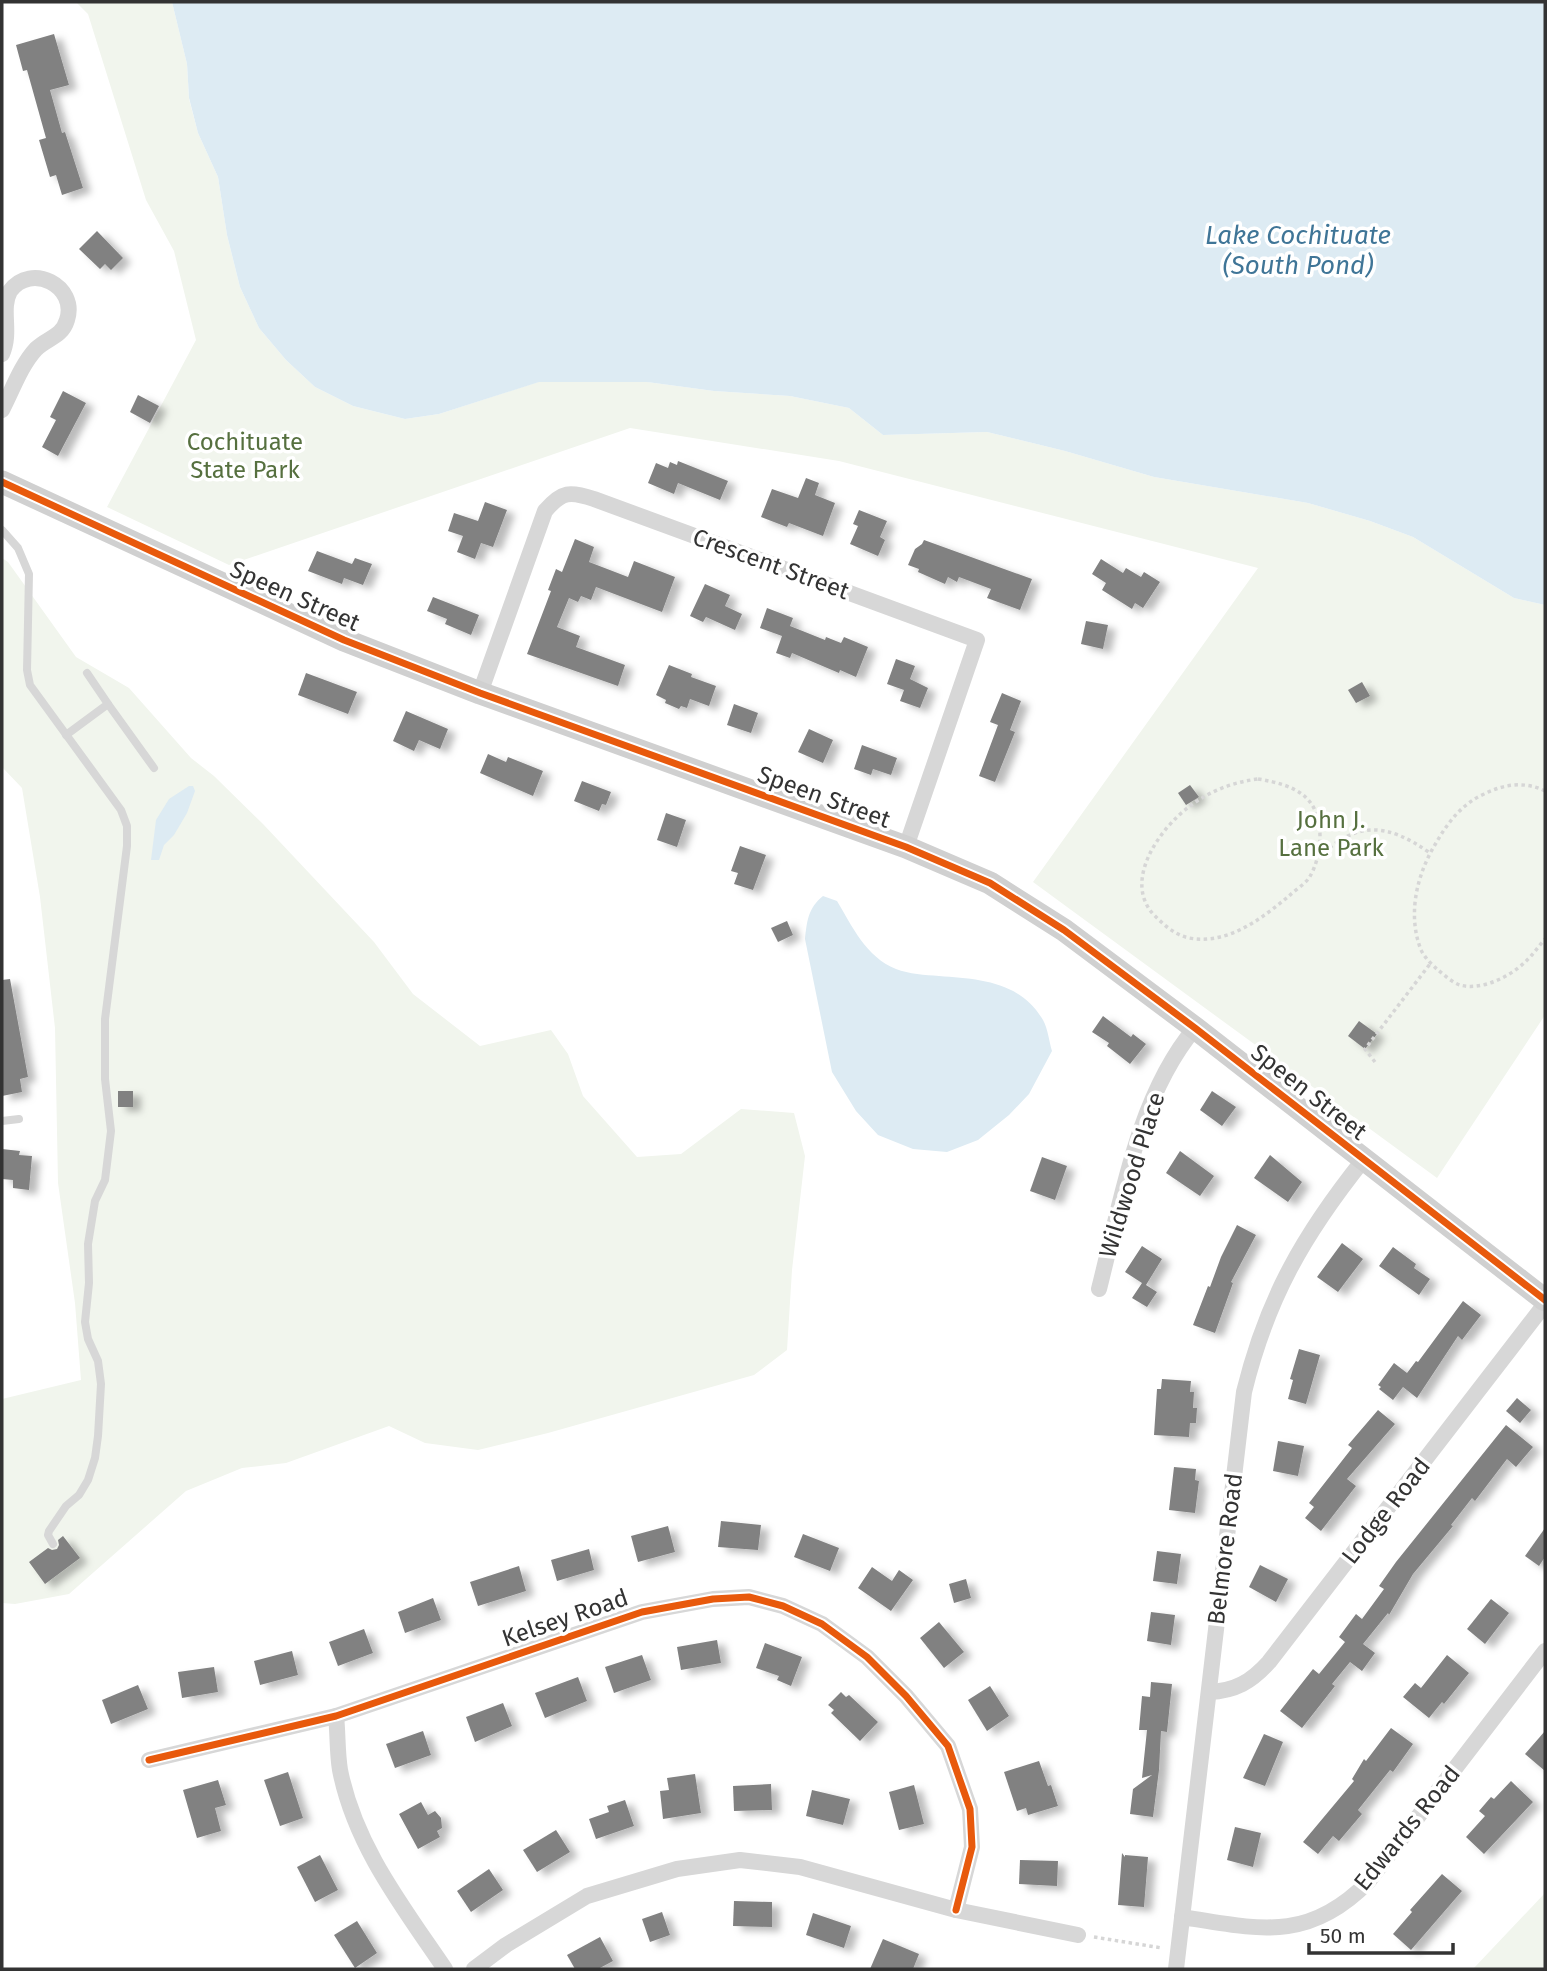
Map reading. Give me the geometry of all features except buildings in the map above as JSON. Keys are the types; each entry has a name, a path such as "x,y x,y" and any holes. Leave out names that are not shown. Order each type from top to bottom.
{"street":[{"path":"2,354 7,333 4,307 12,288 31,278 47,280 56,285 68,303 66,324 60,333 40,345 32,354 2,410"},
{"name":"Speen Street","path":"2,482 306,623 480,693 964,870 1014,897 1064,930 1195,1028 1545,1302"},
{"name":"Crescent Street","path":"480,693 545,511 559,496 569,493 607,503 977,640 905,847"},
{"name":"Wildwood Place","path":"1099,1289 1148,1111 1172,1059 1195,1028"},
{"name":"Belmore Road","path":"1176,1969 1241,1412 1248,1374 1287,1270 1328,1206 1364,1159"},
{"name":"Lodge Road","path":"1209,1692 1239,1688 1269,1662 1545,1302"},
{"name":"Kelsey Road","path":"149,1760 336,1716 642,1612 713,1599 749,1597 783,1606 822,1623 867,1657 906,1696 948,1746 970,1809 972,1847 956,1910"},
{"name":"Edwards Road","path":"1182,1917 1254,1928 1289,1927 1307,1922 1341,1906 1368,1882 1545,1651"},
{"path":"336,1716 340,1770 358,1830 385,1881 445,1969"},
{"path":"474,1969 506,1945 587,1896 677,1869 740,1860 800,1867 956,1910 1073,1934"}],"lane":[{"path":"2,530 18,548 29,575 27,670 30,685 121,810 127,826 127,846 105,1019 104,1079 111,1131 105,1180 95,1201 88,1244 89,1283 85,1322 88,1339 98,1361 101,1384 98,1436 88,1480 49,1531 48,1535 53,1544"},
{"path":"87,673 154,768"},
{"path":"66,735 108,704"},
{"path":"2,1121 19,1119"}],"path":[{"path":"1317,859 1320,824 1314,805 1301,793 1281,783 1258,779 1236,782 1189,806 1170,824 1153,848 1143,871 1142,891 1149,909 1166,928 1187,938 1207,940 1236,932 1267,914 1308,880 1317,859 1335,841 1356,833 1382,829 1403,836 1430,853"},
{"path":"1545,791 1528,785 1494,789 1474,799 1458,812 1430,853 1419,877 1415,906 1416,931 1422,951 1430,964 1460,985 1479,986 1500,979 1524,964 1545,939"},
{"path":"1375,1062 1365,1049 1430,964"},
{"path":"1073,1934 1178,1951"}],"green space":[{"path":"76,2 172,2 187,64 189,99 198,133 218,177 227,235 240,287 259,328 286,360 315,387 353,406 405,419 439,414 538,382 647,382 714,391 790,396 849,408 883,435 987,432 1154,477 1308,503 1413,537 1514,598 1545,605 1545,1015 1437,1178 1033,882 1258,568 839,461 630,428 229,565 107,507 196,340 174,251 146,200 88,14"},
{"path":"2,558 8,562 76,657 129,688 191,758 214,776 263,824 374,942 413,994 480,1046 551,1030 568,1054 583,1096 637,1157 681,1154 741,1109 794,1113 805,1156 792,1270 787,1350 754,1375 478,1450 425,1443 389,1426 286,1463 242,1468 186,1491 69,1594 15,1604 2,1603 2,1399 81,1380 75,1303 58,1183 55,1028 40,897 22,788 2,767"},
{"path":"1545,1893 1545,1969 1473,1969"}],"water":[{"name":"Lake Cochituate (South Pond)","path":"172,2 1545,2 1545,605 1514,598 1413,537 1308,503 1154,477 987,432 883,435 849,408 790,396 714,391 647,382 539,382 439,414 405,419 353,406 315,387 286,360 259,328 240,287 227,235 218,177 198,133 189,98 187,64"},
{"path":"193,786 195,791 187,813 174,835 164,845 159,860 151,860 156,820 169,799"},
{"path":"823,896 837,901 861,940 885,964 912,973 997,984 1023,997 1043,1020 1052,1051 1029,1094 1009,1115 978,1140 947,1152 913,1149 878,1135 856,1111 832,1072 805,939 811,910"}],"cycle path":[{"path":"2,482 344,640 480,693 906,847 990,883 1064,930 1195,1028 1545,1300"},
{"path":"149,1760 336,1716 642,1612 713,1599 749,1597 783,1606 822,1624 867,1657 906,1696 948,1746 970,1809 972,1847 956,1910"}],"park label":[{"name":"Cochituate State Park","path":"245,456"},
{"name":"John J. Lane Park","path":"1331,834"}]}
